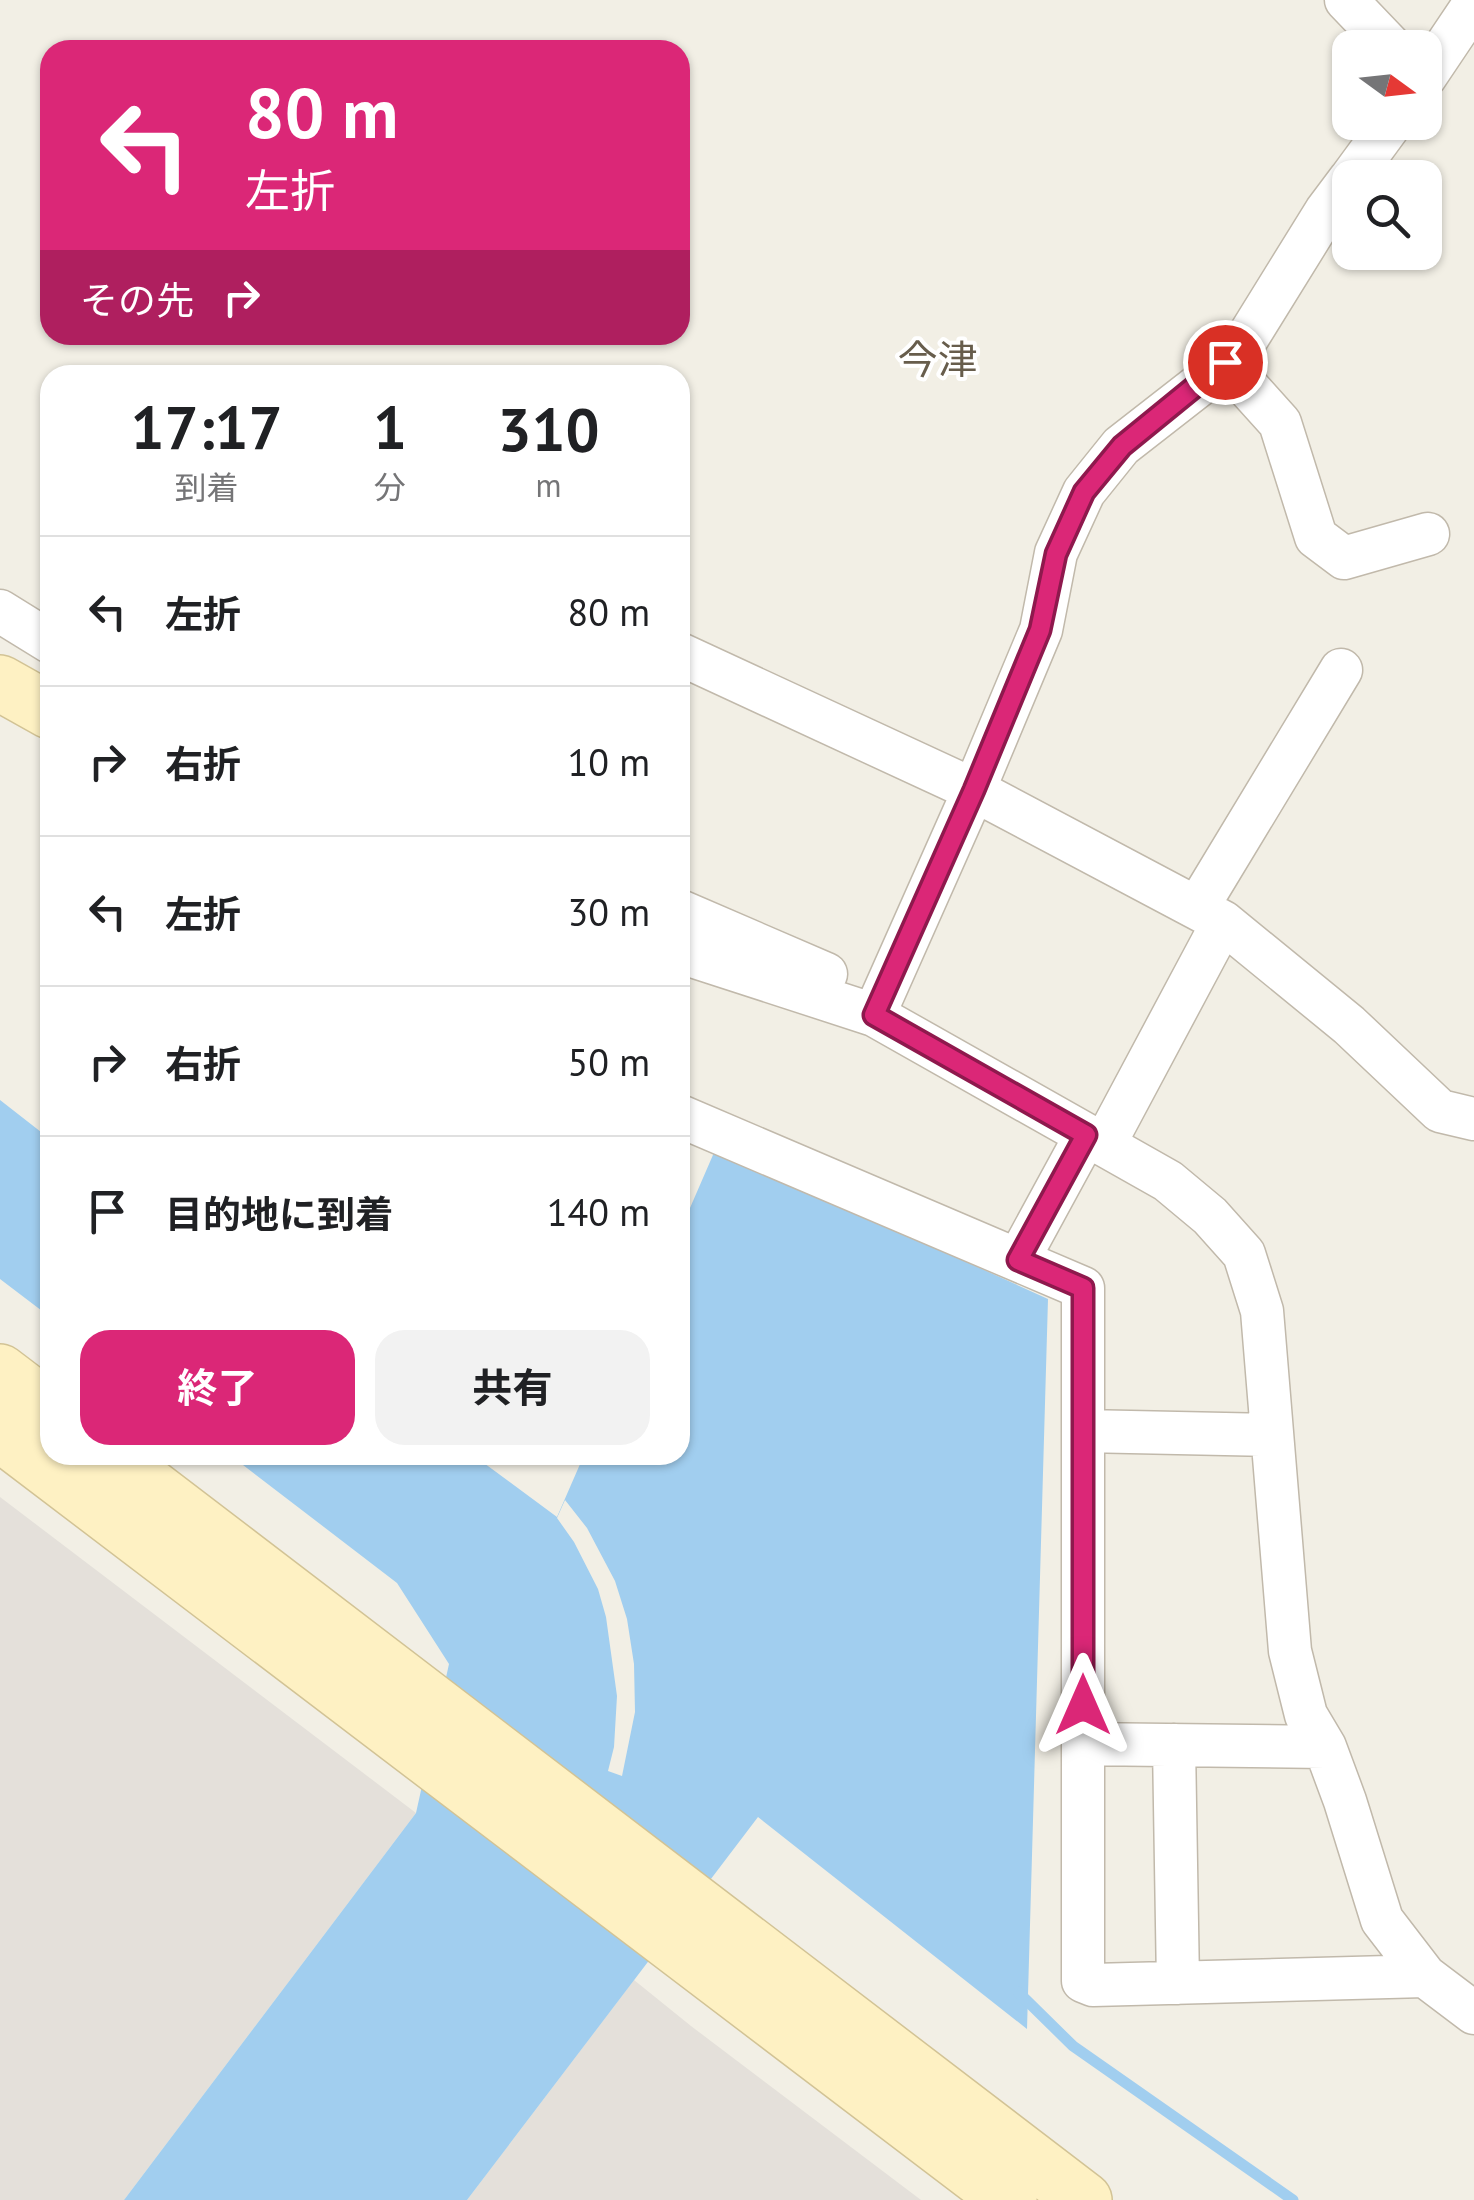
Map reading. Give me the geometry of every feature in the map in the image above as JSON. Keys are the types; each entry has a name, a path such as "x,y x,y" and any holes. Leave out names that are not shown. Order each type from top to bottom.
{"street":[{"path":"1346,0 1375,30"},
{"path":"1442,52 1474,4"},
{"path":"877,1006 974,790 1040,630 1056,554 1084,492 1122,446 1243,345 1332,203"},
{"path":"1225,362 1280,423 1316,537 1344,558 1428,534"},
{"path":"0,611 40,636"},
{"path":"690,659 974,790 1210,915 1349,1025 1440,1111 1474,1119"},
{"path":"1018,1260 1095,1140 1341,670"},
{"path":"0,683 40,706"},
{"path":"690,916 877,1006 1168,1181 1210,1216 1244,1254 1262,1311 1290,1651 1306,1714 1325,1747 1382,1920 1425,1976 1474,2014"},
{"path":"690,955 877,1006"},
{"path":"690,1120 1083,1288 1083,1980 1093,1985 1425,1976"},
{"path":"0,1372 40,1402"},
{"path":"1083,1431 1272,1435"},
{"path":"0,1433 40,1460"},
{"path":"47,1465 378,1691 714,1947 1084,2200"},
{"path":"119,1465 378,1691"},
{"path":"1083,1744 1325,1747"},
{"path":"1174,1745 1178,1983"},
{"path":"714,1947 1009,2200"}],"shaded area":[{"path":"0,1497 416,1813 124,2200 0,2200"},
{"path":"634,1980 691,2026 921,2200 467,2200"}],"water":[{"path":"0,1100 40,1131 40,1309 0,1279"},
{"path":"716,1148 1048,1299 1027,2029 758,1817 467,2200 124,2200 416,1813 449,1664 397,1583 243,1465 487,1465 557,1517 580,1465 690,1465 690,1208"}],"pier":[{"path":"565,1500 587,1528 615,1581 627,1619 634,1664 635,1712 622,1776 608,1771 614,1747 617,1696 606,1617 598,1589 557,1518"}],"waterway":[{"path":"1018,1992 1073,2046 1293,2200"}],"district":[{"name":"今津","path":"938,359"}],"route":[{"path":"1083,1705 1083,1288 1018,1260 1086,1135 874,1015 1040,630 1056,554 1084,492 1122,446 1225,362"}]}
